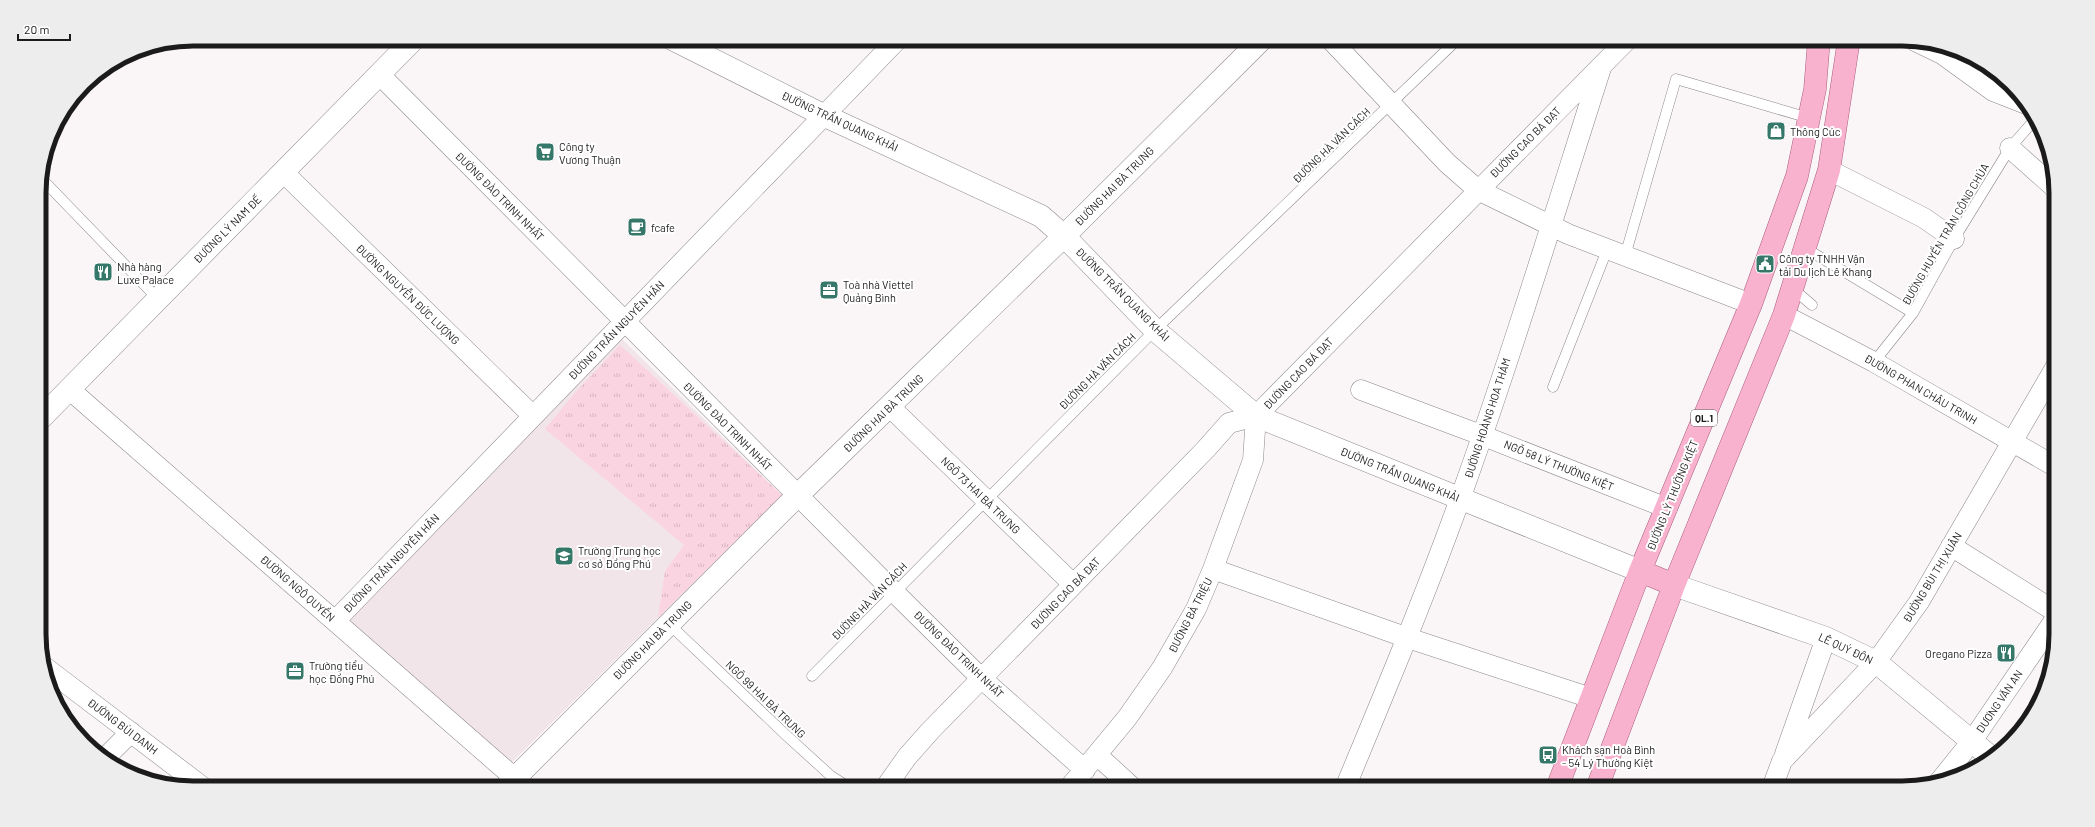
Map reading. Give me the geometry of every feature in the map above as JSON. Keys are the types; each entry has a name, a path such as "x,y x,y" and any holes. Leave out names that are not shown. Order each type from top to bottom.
{"main road":[{"name":"ĐƯỜNG LÝ THƯỜNG KIỆT","path":"1560,781 1640,571 1751,304 1796,176 1815,89 1818,46"},
{"path":"1600,781 1674,585 1784,316 1829,170 1848,46"},
{"path":"1640,571 1674,585"}],"street":[{"name":"ĐƯỜNG LÝ NAM ĐẾ","path":"46,413 407,46"},
{"name":"ĐƯỜNG TRẦN QUANG KHẢI","path":"686,46 823,115 1017,203 1040,216 1064,236 1155,330 1256,416 1640,571"},
{"name":"ĐƯỜNG TRẦN NGUYÊN HÃN","path":"335,621 891,46"},
{"name":"ĐƯỜNG HAI BÀ TRƯNG","path":"519,781 669,624 797,496 1064,236 1255,46"},
{"path":"1337,46 1447,163 1478,190 1551,227 1751,304"},
{"name":"ĐƯỜNG CAO BÁ ĐẠT","path":"890,781 907,757 981,678 1206,449 1229,423 1256,416 1602,64 1615,46"},
{"path":"1932,49 1942,54 1993,91 2016,100"},
{"name":"ĐƯỜNG HOÀNG HOA THÁM","path":"1348,781 1408,638 1460,498 1551,227 1602,64"},
{"name":"ĐƯỜNG ĐÀO TRINH NHẤT","path":"379,74 797,496 981,678 1091,762 1122,781"},
{"path":"2010,148 2049,183"},
{"path":"1829,170 1924,218 1954,239"},
{"name":"ĐƯỜNG NGUYỄN ĐỨC LƯỢNG","path":"283,172 533,416"},
{"name":"ĐƯỜNG PHAN CHÂU TRINH","path":"1784,316 1874,362 2049,463"},
{"name":"ĐƯỜNG BÙI THỊ XUÂN","path":"1775,781 1782,761 1876,662 1919,602 2049,378"},
{"name":"ĐƯỜNG NGÔ QUYỀN","path":"69,389 335,621 511,781"},
{"name":"NGÕ 58 LÝ THƯỜNG KIỆT","path":"1360,390 1481,435 1667,508"},
{"name":"NGÕ 73 HAI BÀ TRƯNG","path":"889,406 1073,584"},
{"name":"ĐƯỜNG BÀ TRIỆU","path":"1075,781 1128,718 1162,668 1196,609 1213,570 1253,460 1256,416"},
{"path":"1951,546 2049,608"},
{"path":"1213,570 1408,638 1591,698"},
{"name":"LÊ QUÝ ĐÔN","path":"1674,585 1826,638 1876,662 1987,754"},
{"name":"DƯƠNG VĂN AN","path":"1945,774 1972,741 2049,628"},
{"path":"1782,761 1826,638"},
{"name":"ĐƯỜNG BÙI DANH","path":"51,672 195,781"},
{"path":"109,755 131,732"}],"lane":[{"name":"ĐƯỜNG HÀ VĂN CÁCH","path":"812,676 1155,330 1451,46"},
{"path":"1553,387 1616,253 1676,79 1809,118"},
{"name":"ĐƯỜNG HUYỀN TRÂN CÔNG CHÚA","path":"1874,362 1913,313 1954,239 2010,148 2031,124"},
{"path":"46,184 158,299"},
{"path":"1805,248 1913,313"},
{"path":"1792,288 1812,305"},
{"name":"NGÕ 99 HAI BÀ TRƯNG","path":"669,624 787,736 831,776 839,781"}],"shaded area":[{"name":"Trường Trung học cơ sở Đồng Phú","path":"620,337 782,495 510,764 347,620"}],"green space":[{"path":"620,345 782,495 658,618 665,571 684,545 545,429 574,394"}],"place":[{"name":"Thông Cúc","path":"1776,131"},
{"name":"Công ty Vương Thuận","path":"545,152"},
{"name":"fcafe","path":"637,227"},
{"name":"Công ty TNHH Vận tải Du lịch Lê Khang","path":"1765,264"},
{"name":"Nhà hàng Luxe Palace","path":"103,272"},
{"name":"Toà nhà Viettel Quảng Bình","path":"829,290"},
{"name":"Trường Trung học cơ sở Đồng Phú","path":"564,556"},
{"name":"Oregano Pizza","path":"2006,653"},
{"name":"Trường tiểu học Đồng Phú","path":"295,671"},
{"name":"Khách sạn Hoà Bình - 54 Lý Thường Kiệt","path":"1548,755"}]}
